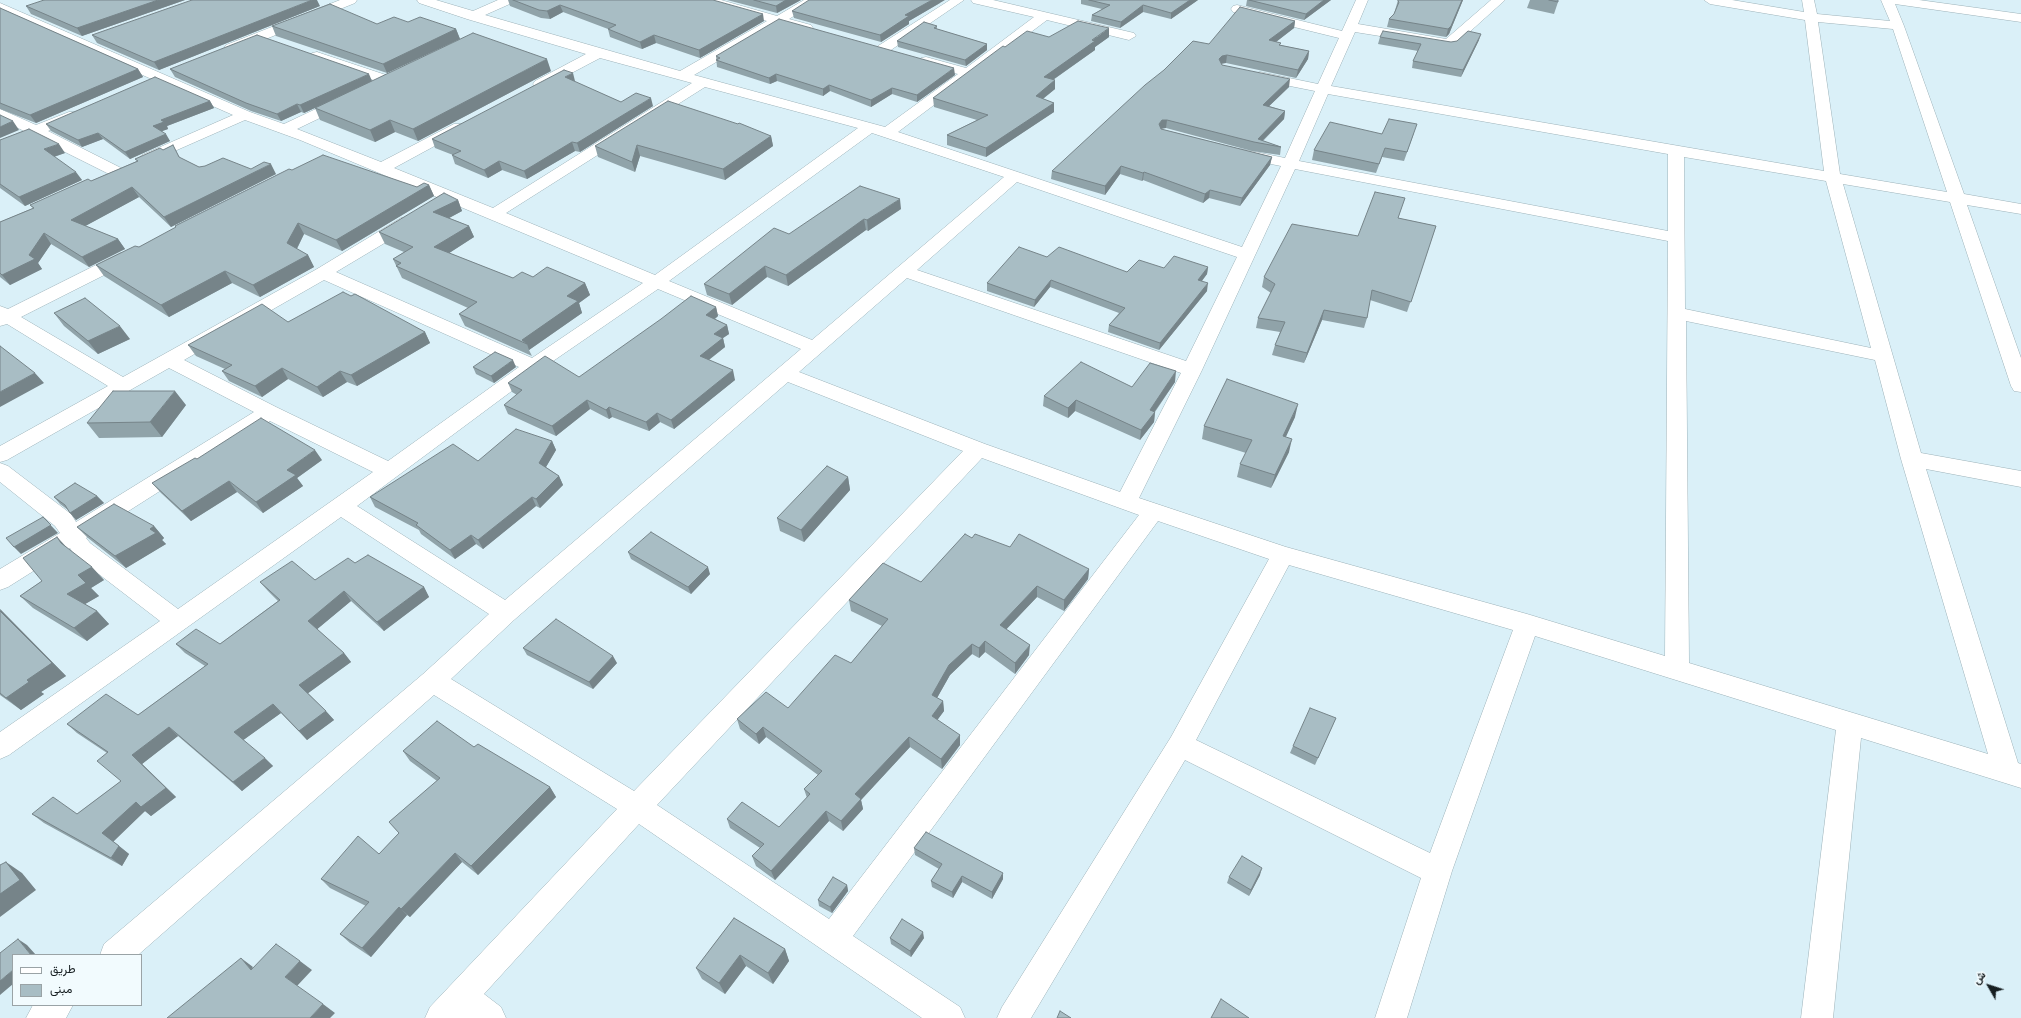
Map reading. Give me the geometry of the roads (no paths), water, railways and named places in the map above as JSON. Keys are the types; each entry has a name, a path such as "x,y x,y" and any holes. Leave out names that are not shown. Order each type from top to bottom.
{"street":[{"path":"215,54 351,0"},
{"path":"423,0 598,54 879,130 1246,254"},
{"path":"472,16 508,0"},
{"path":"707,0 815,31"},
{"path":"682,76 813,0"},
{"path":"883,49 958,0"},
{"path":"977,0 1046,15 1129,36"},
{"path":"1126,502 1192,370 1290,164 1362,0"},
{"path":"1237,9 1348,32 1449,43 1499,0"},
{"path":"1710,0 1810,17 1898,26"},
{"path":"1808,0 1833,177 1912,459 2014,774"},
{"path":"1887,0 1898,26 2021,386"},
{"path":"1892,0 2021,18"},
{"path":"15,13 34,6"},
{"path":"0,7 82,43 150,81 286,129 815,348"},
{"path":"0,747 390,471 533,366 879,130 970,73 1046,15"},
{"path":"482,34 503,24"},
{"path":"259,36 281,44"},
{"path":"82,43 96,37"},
{"path":"868,45 898,53"},
{"path":"304,52 387,80"},
{"path":"528,91 598,54"},
{"path":"912,57 970,73"},
{"path":"150,81 179,69"},
{"path":"367,90 400,73"},
{"path":"1249,74 1324,89 1676,151 1957,197 2021,209"},
{"path":"494,214 703,82"},
{"path":"286,129 353,96"},
{"path":"0,146 87,109"},
{"path":"0,113 117,172"},
{"path":"96,181 245,115"},
{"path":"380,169 472,121"},
{"path":"316,162 337,151"},
{"path":"1228,151 1676,238"},
{"path":"1676,151 1677,670"},
{"path":"116,954 432,680 506,613 1015,176"},
{"path":"0,455 323,273 449,196"},
{"path":"3,316 141,250"},
{"path":"904,271 1192,370"},
{"path":"323,273 533,366"},
{"path":"1676,313 1883,356"},
{"path":"3,316 122,386"},
{"path":"170,360 269,412 390,471"},
{"path":"786,374 978,449 1126,502 1154,510 1283,555 1526,624 1850,722 2014,774"},
{"path":"0,581 269,412"},
{"path":"441,1018 637,807 978,449"},
{"path":"1912,459 2021,479"},
{"path":"0,471 63,520 71,535 82,549 178,622"},
{"path":"341,506 506,613"},
{"path":"833,938 1154,510"},
{"path":"1013,1018 1180,745 1283,555"},
{"path":"1390,1018 1438,871 1526,624"},
{"path":"432,680 637,807 833,938 949,1018"},
{"path":"1816,1018 1850,722"},
{"path":"1180,745 1438,871"},
{"path":"462,996 490,1018"},
{"path":"42,1018 56,1006"}]}
